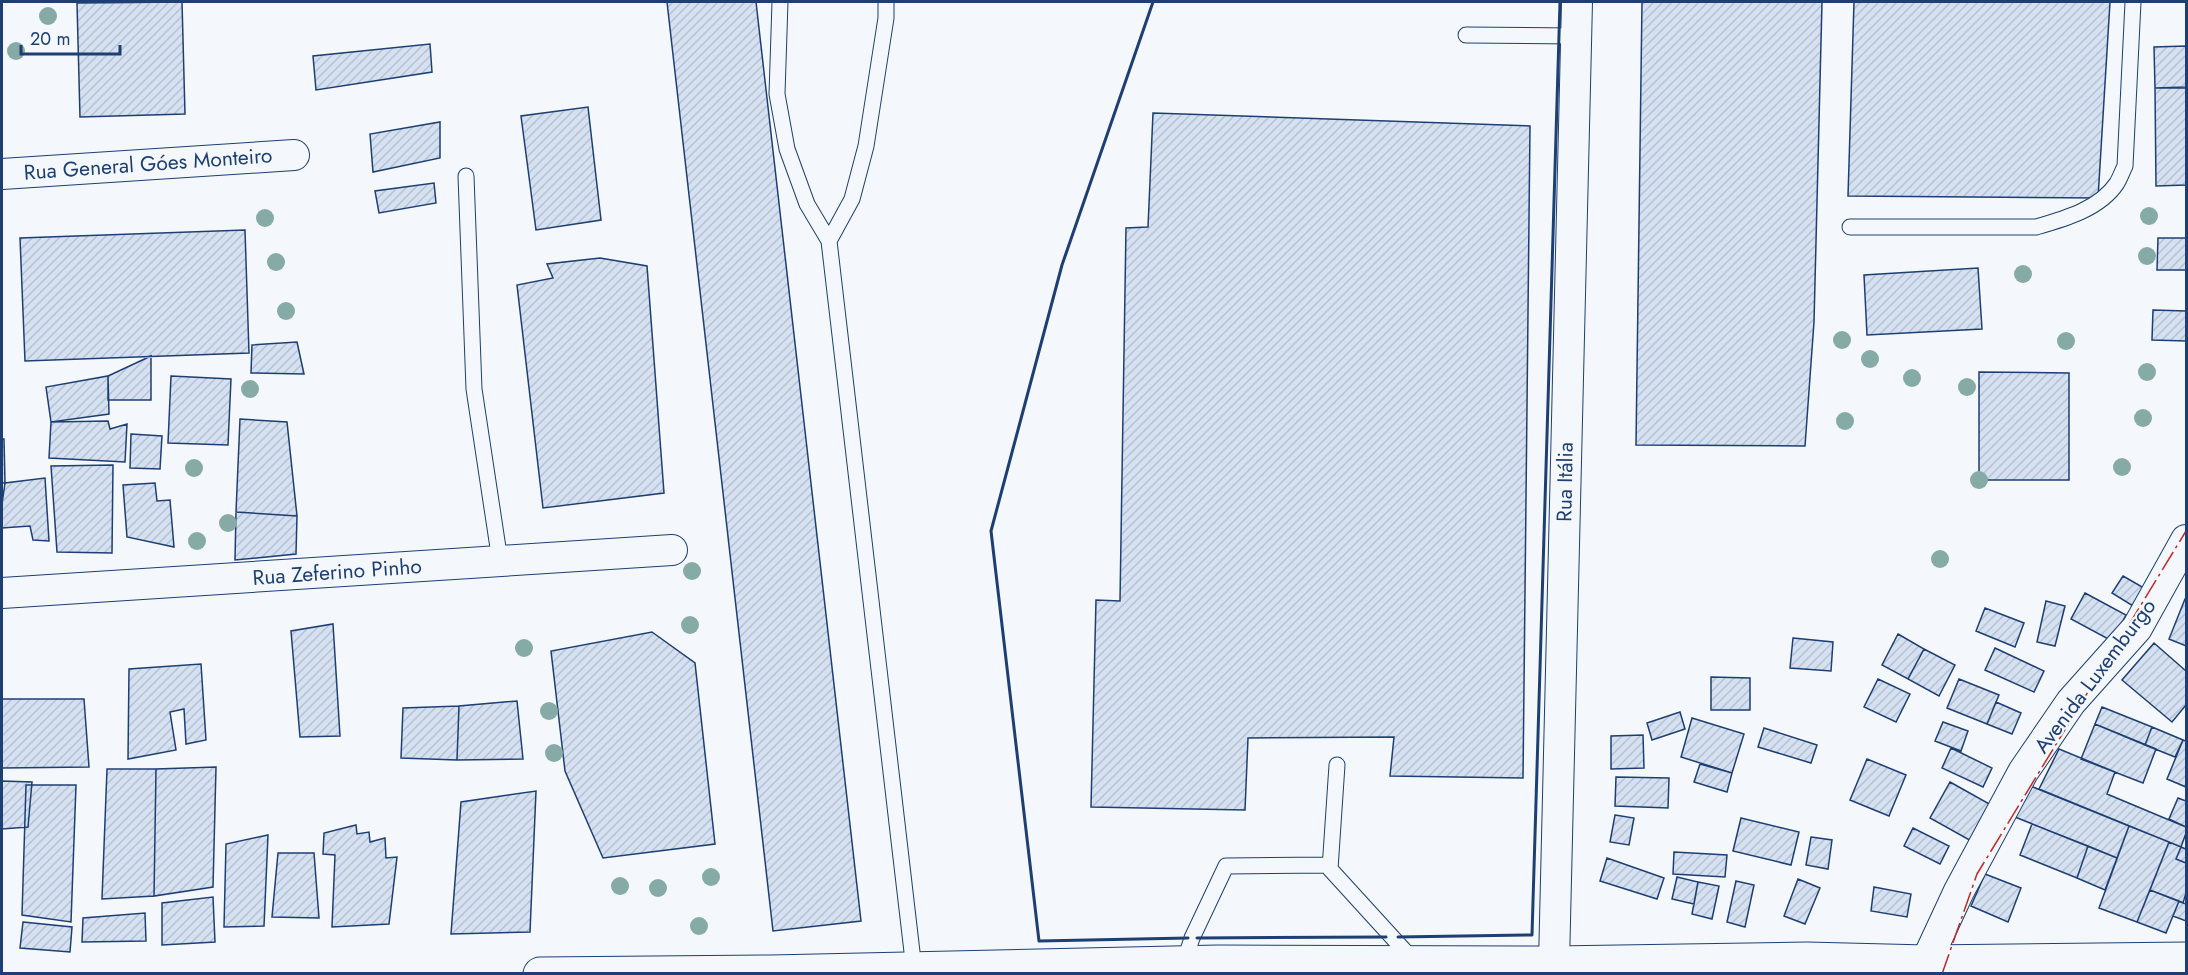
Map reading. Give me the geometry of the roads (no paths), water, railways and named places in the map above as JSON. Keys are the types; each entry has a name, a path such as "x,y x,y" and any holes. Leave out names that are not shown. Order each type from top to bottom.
{"main road":[{"path":"540,974 771,972 1184,963 1222,968 1417,963 1503,968 1554,963 1807,959 1925,968 2117,959 2187,959"}],"street":[{"name":"Rua Itália","path":"1554,963 1577,2"},
{"name":"Rua General Góes Monteiro","path":"2,174 294,155"},
{"name":"Avenida Luxemburgo","path":"1925,968 1959,891 2023,772 2071,702 2137,628 2186,542"},
{"name":"Rua Zeferino Pinho","path":"2,593 672,550"}],"lane":[{"path":"780,2 777,94 787,149 807,204 829,241 914,969"},
{"path":"829,241 852,199 866,146 886,18 886,2"},
{"path":"1850,227 2036,227 2064,219 2106,196 2117,183 2125,166 2133,2"},
{"path":"1466,35 1576,36"},
{"path":"466,176 474,389 500,561"},
{"path":"1337,765 1330,869 1417,963"},
{"path":"1184,963 1192,938 1226,866 1330,865"}]}
